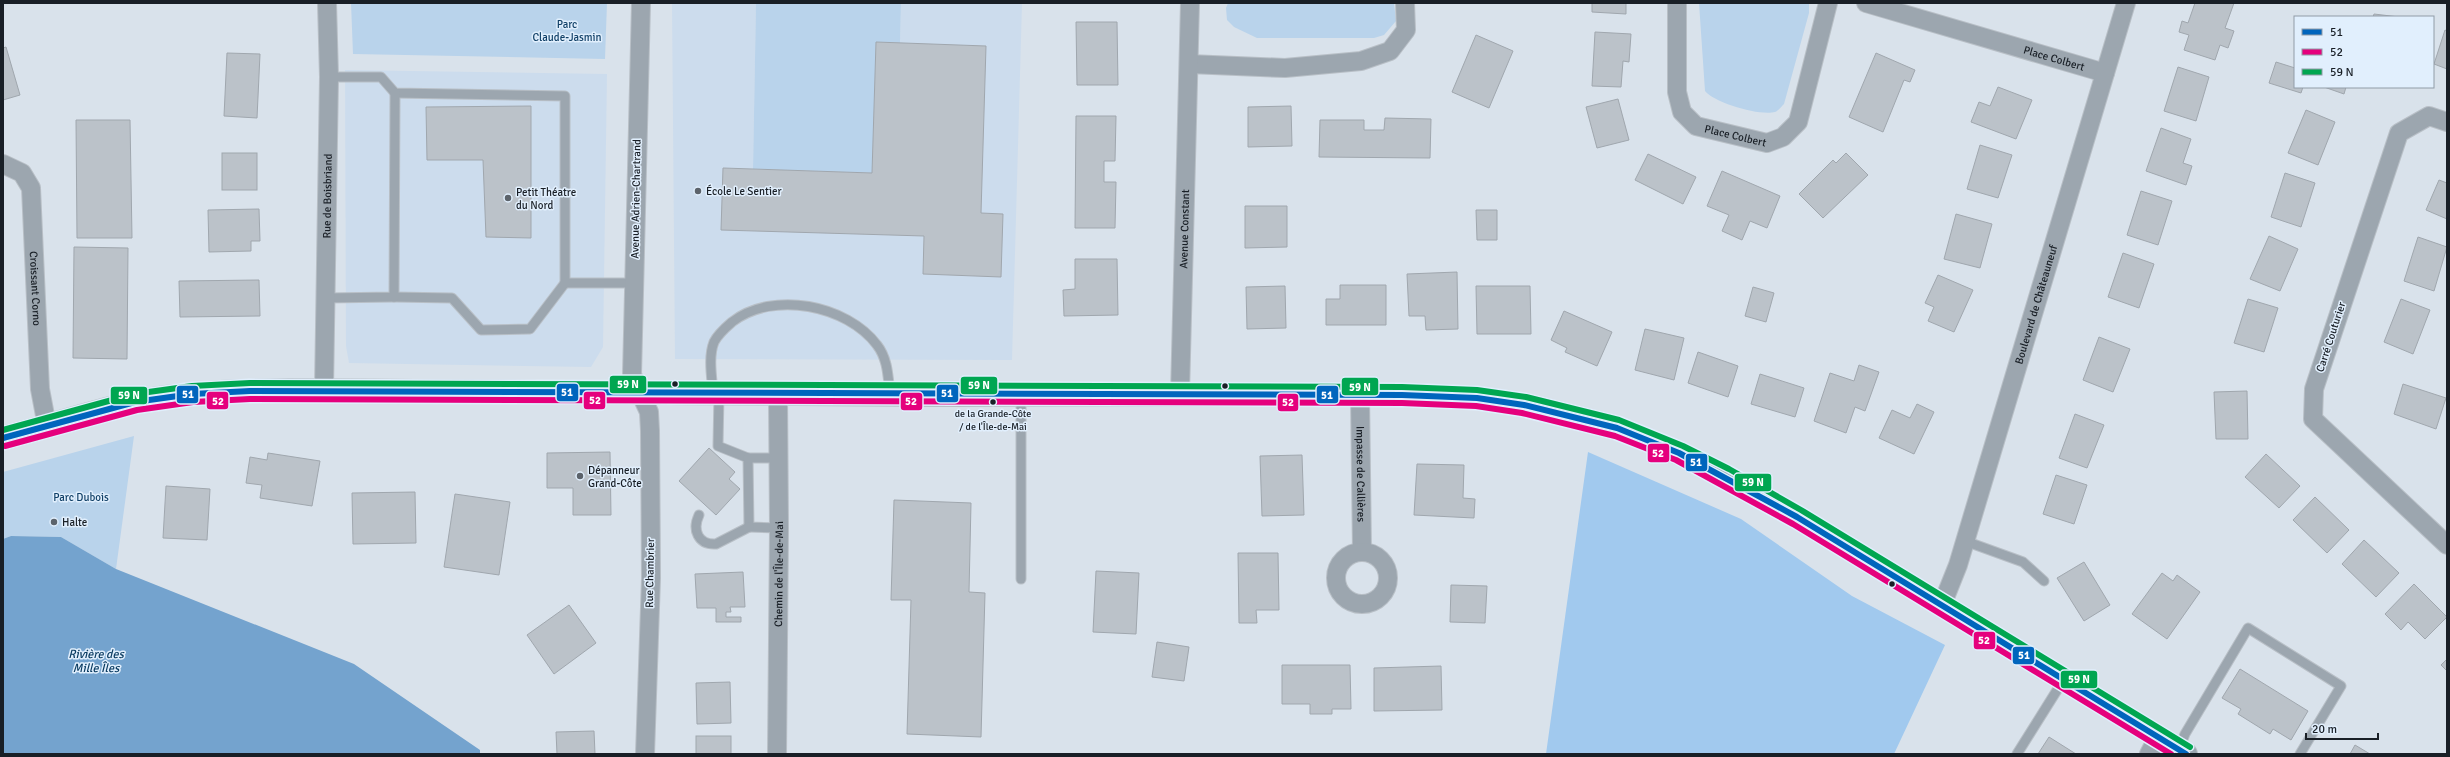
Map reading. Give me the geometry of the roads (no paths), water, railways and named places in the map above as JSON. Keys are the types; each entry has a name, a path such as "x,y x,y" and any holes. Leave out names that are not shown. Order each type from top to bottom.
{"main road":[{"path":"3,438 134,402 179,395 229,391 324,390 778,394 1360,395 1457,397 1501,401 1548,410 1617,428 1679,453 1725,476 2064,679 2154,745 2180,752"}],"street":[{"name":"Rue de Boisbriand","path":"324,390 329,77 327,3"},
{"name":"Avenue Adrien-Chartrand","path":"640,393 632,375 641,3"},
{"name":"Avenue Constant","path":"1180,394 1190,3"},
{"path":"1189,64 1285,68 1361,61 1390,51 1406,30 1405,3"},
{"name":"Place Colbert","path":"1677,3 1677,92 1682,112 1696,126 1767,143 1783,137 1798,122 1828,3"},
{"name":"Place Colbert","path":"1866,3 2105,73"},
{"name":"Boulevard de Châteauneuf","path":"1942,605 1950,587 1965,541 2126,3"},
{"name":"Carré Couturier","path":"2447,122 2429,116 2399,133 2314,389 2313,419 2447,545"},
{"name":"Croissant Corno","path":"3,164 22,173 31,188 40,389 48,426"},
{"name":"Rue Chambrier","path":"640,393 649,412 650,431 650,578 645,754"},
{"name":"Chemin de l'Île-de-Mai","path":"777,754 779,528 778,394"},
{"name":"Impasse de Callières","path":"1360,395 1362,552"}],"lane":[{"path":"329,77 381,77 395,93 394,297"},
{"path":"326,298 452,298 481,330 530,328 565,283 564,96 395,93"},
{"path":"565,283 634,283"},
{"path":"778,458 748,458 718,446 716,393 712,349 718,335 735,320 749,312 783,305 801,305 842,317 867,334 878,345 884,358 890,394"},
{"path":"1021,395 1021,579"},
{"path":"748,458 749,527"},
{"path":"699,515 694,528 696,534 701,540 711,544 716,544 749,527 779,528"},
{"path":"1965,541 2024,562 2044,581"},
{"path":"2180,752 2185,734 2248,628 2341,686 2300,754"},
{"path":"2017,754 2064,679"}],"water":[{"name":"Rivière des Mille Îles","path":"11,536 61,537 116,569 354,664 480,750 480,754 3,754 3,539"}],"place":[{"name":"École Le Sentier","path":"698,191"},
{"name":"Petit Théatre du Nord","path":"508,198"},
{"name":"de la Grande-Côte / de l'Île-de-Mai","path":"993,402"},
{"name":"Dépanneur Grand-Côte","path":"580,476"},
{"name":"Halte","path":"54,522"}],"park label":[{"name":"Parc Claude-Jasmin","path":"567,30"},
{"name":"Parc Dubois","path":"81,497"}]}
